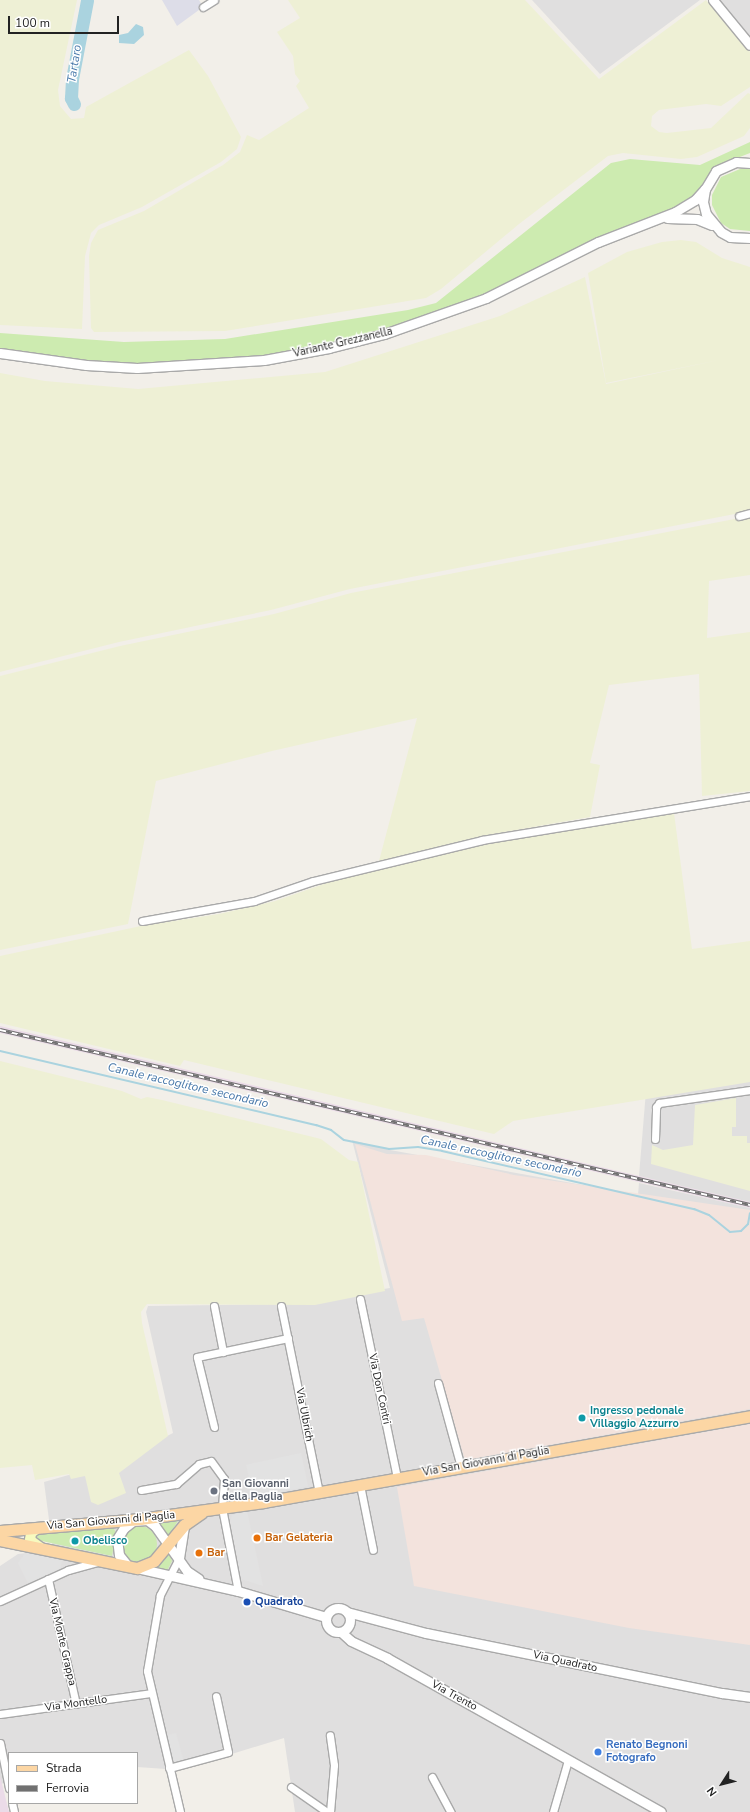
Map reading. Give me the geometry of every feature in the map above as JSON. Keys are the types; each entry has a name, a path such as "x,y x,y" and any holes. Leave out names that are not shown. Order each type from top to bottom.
{"main road":[{"name":"Via San Giovanni di Paglia","path":"0,1531 140,1519 222,1508 750,1416"},
{"path":"0,1540 132,1567 154,1561 184,1525 207,1510"},
{"path":"38,1528 31,1533 30,1540 44,1549"}],"street":[{"path":"203,7 214,0"},
{"path":"713,0 750,45"},
{"path":"739,162 750,154"},
{"path":"712,225 706,214 703,202 705,189 716,171 726,165 739,162 750,163"},
{"name":"Variante Grezzanella","path":"0,353 86,365 137,368 264,360 330,348 391,332 479,300 598,242 630,228 663,218 684,207 705,189"},
{"name":"Variante Grezzanella","path":"663,218 697,219 712,225 720,232 747,240"},
{"path":"740,516 750,513"},
{"path":"142,922 254,901 313,881 482,840 750,796"},
{"path":"655,1139 656,1107 658,1103 750,1090"},
{"name":"Via Don Contri","path":"360,1299 397,1478"},
{"path":"214,1306 223,1352"},
{"name":"Via Ulbrich","path":"281,1306 319,1492"},
{"path":"214,1427 197,1357 288,1338"},
{"path":"438,1383 461,1467"},
{"path":"141,1490 176,1484 199,1464 211,1461 224,1479 222,1508 238,1591"},
{"path":"360,1485 373,1550"},
{"path":"213,1585 190,1574 152,1523 140,1519 127,1525 118,1539 119,1555 132,1567 238,1591 326,1617 330,1629 341,1632 350,1622 347,1612"},
{"path":"180,1812 147,1671 161,1588 171,1575 179,1558 184,1525"},
{"path":"72,1568 73,1555"},
{"path":"0,1601 72,1568 101,1560"},
{"name":"Via Monte Grappa","path":"48,1579 76,1704"},
{"name":"Via Quadrato","path":"326,1617 333,1609 341,1608 347,1612 381,1623 715,1692 750,1697"},
{"name":"Via Quadrato","path":"350,1622 381,1623"},
{"name":"Via Trento","path":"341,1632 351,1642 387,1658 661,1812"},
{"name":"Via Montello","path":"0,1714 151,1693"},
{"path":"170,1768 228,1752 216,1696"},
{"path":"291,1787 328,1812 334,1765 330,1734"},
{"path":"0,1743 8,1783"},
{"path":"554,1812 568,1760"},
{"path":"432,1776 452,1812"}],"shaded area":[{"path":"162,0 199,0 203,7 177,26"},
{"path":"532,0 700,0 600,74"},
{"path":"711,0 750,0 750,38"},
{"path":"0,1026 750,1202 750,1208 0,1033"},
{"path":"750,1080 750,1202 639,1176 646,1091"},
{"path":"352,1140 390,1150 638,1195 639,1183 750,1208 750,1812 295,1812 284,1738 180,1770 138,1767 138,1752 8,1752 8,1782 0,1784 0,1566 18,1554 53,1550 44,1482 118,1461 173,1433 146,1312 148,1306 291,1304 390,1288"},
{"path":"355,1144 387,1154 426,1155 514,1175 750,1210 750,1409 465,1460 424,1318 402,1321"},
{"path":"750,1424 750,1645 629,1628 414,1586 397,1487"},
{"path":"301,1453 308,1486 253,1498 246,1465"},
{"path":"247,1511 263,1586 241,1579 230,1522 232,1515"},
{"path":"26,1552 62,1560 60,1569 28,1583 18,1563"},
{"path":"176,1733 183,1760 171,1763 163,1736"},
{"path":"0,1776 9,1812 0,1812"}],"green space":[{"path":"0,0 77,0 58,90 60,106 71,119 84,118 86,107 189,50 208,76 241,137 237,149 221,162 142,207 99,225 91,233 85,256 82,329 0,325"},
{"path":"288,0 525,0 599,79 706,0 750,52 750,87 721,106 706,104 659,110 652,116 651,126 659,132 667,133 711,128 748,93 750,94 750,128 744,136 697,157 681,159 623,153 608,156 519,224 441,289 426,298 225,331 94,332 91,328 89,256 91,243 98,230 144,211 223,165 240,152 247,135 259,140 309,108 296,86 300,81 295,74 293,56 277,32 300,18"},
{"path":"750,142 750,153 727,162 694,198 477,298 379,333 313,349 255,358 129,365 0,351 0,333 124,342 225,339 408,310 436,303 611,163 630,159 700,165"},
{"path":"740,169 750,169 750,231 730,229 721,223 712,205 712,195 721,177"},
{"path":"681,240 696,242 722,258 750,267 750,511 350,589 271,610 119,642 0,672 0,373 45,381 138,389 325,372 500,316 585,277 606,384 719,360 606,383 588,273 627,252 662,242"},
{"path":"750,516 750,575 709,581 707,638 750,632 750,791 702,796 699,674 609,685 590,763 600,765 590,817 488,835 379,861 417,718 272,751 156,781 128,924 0,950 0,676 120,646 274,614 351,593"},
{"path":"674,813 692,949 750,941 750,1082 513,1121 494,1134 184,1060 180,1066 0,1023 0,956 141,926 219,914 275,901 341,878 490,843"},
{"path":"0,1061 122,1091 141,1099 147,1097 162,1100 321,1139 349,1160 358,1162 385,1291 315,1305 147,1304 141,1312 142,1323 168,1436 119,1473 126,1493 98,1505 91,1502 85,1476 71,1479 69,1474 35,1480 32,1465 0,1468"},
{"path":"736,1098 736,1127 732,1127 732,1136 747,1136 747,1143 750,1143 750,1191 651,1164 652,1145 663,1150 693,1145 695,1105"},
{"path":"178,1521 167,1538 157,1524"},
{"path":"143,1526 152,1531 156,1537 156,1551 152,1557 143,1562 135,1562 126,1557 122,1551 121,1540 126,1531 132,1527"},
{"path":"113,1527 116,1533 112,1556 37,1540 35,1537 37,1533"},
{"path":"168,1551 172,1561 166,1573 147,1569"}],"water":[{"path":"136,24 143,27 144,35 134,44 119,43 119,35 128,33"}],"waterway":[{"name":"Tartaro","path":"74,104 71,98 72,79 87,0"},
{"name":"Canale raccoglitore secondario","path":"0,1051 316,1125 331,1130 344,1140 389,1149 418,1147 442,1151 694,1209 709,1215 730,1232 741,1231 748,1224 750,1213"}],"railway":[{"path":"0,1030 750,1205"}],"place":[{"name":"Ingresso pedonale Villaggio Azzurro","path":"582,1418"},
{"name":"San Giovanni della Paglia","path":"214,1491"},
{"name":"Bar Gelateria","path":"257,1538"},
{"name":"Obelisco","path":"75,1541"},
{"name":"Bar","path":"199,1553"},
{"name":"Quadrato","path":"247,1602"},
{"name":"Renato Begnoni Fotografo","path":"598,1752"}]}
